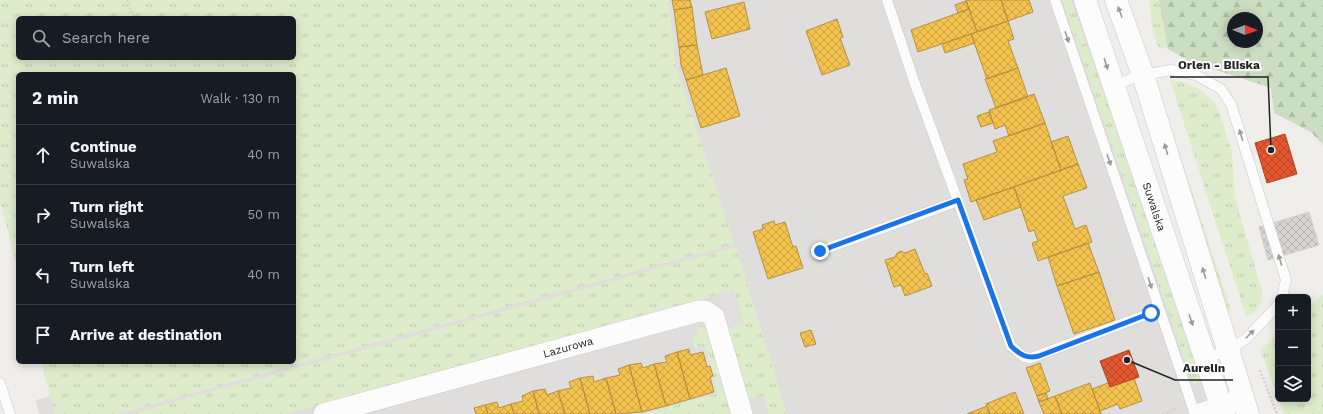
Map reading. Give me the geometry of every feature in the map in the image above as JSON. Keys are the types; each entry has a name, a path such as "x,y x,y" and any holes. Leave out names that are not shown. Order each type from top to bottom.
{"street":[{"name":"Suwalska","path":"1085,0 1112,85 1222,410"},
{"path":"1116,0 1143,74 1246,406 1200,414"},
{"name":"Lazurowa","path":"324,414 699,311 709,313 714,317 742,414"}],"lane":[{"path":"887,0 1011,346 1024,357 1031,358 1159,310"},
{"path":"1055,0 1195,414"},
{"path":"1112,85 1143,74 1171,70 1196,75 1220,89 1231,104 1286,280 1283,294"},
{"path":"820,251 958,200"},
{"path":"1204,358 1228,351 1247,338 1275,309"},
{"path":"0,383 10,414"}],"path":[{"path":"127,0 133,16"},
{"path":"1247,338 1277,414"},
{"path":"1162,414 1176,408"}],"shaded area":[{"path":"596,0 1075,0 1216,414 39,414 36,400 170,364 296,364 296,360"},
{"path":"734,291 743,324 726,329 717,295"}],"green space":[{"path":"0,0 668,0 676,67 734,244 117,414 55,414 42,364 296,364 296,72 16,72 16,263 0,202"},
{"path":"1062,0 1071,0 1140,192 1201,380 1195,385 1192,382"},
{"path":"1149,0 1159,0 1168,49 1158,47 1152,26"},
{"path":"1159,0 1323,0 1323,145 1311,132 1274,113 1271,88 1189,61 1168,49"},
{"path":"1170,80 1184,82 1201,90 1215,103 1219,111 1232,153 1235,197 1262,291 1258,307 1254,313 1250,315 1246,316"},
{"path":"1163,104 1232,313 1224,308"},
{"path":"736,247 787,414 769,414 763,395 745,400 726,329 744,324 734,290 286,414 131,414"},
{"path":"1323,294 1323,414 1284,414 1280,402 1311,402 1311,304"},
{"path":"701,326 710,332 735,414 644,414 718,393 705,346 695,349 691,336 698,334 696,327"},
{"path":"1275,337 1275,388 1260,350"}],"building: Homes":[{"path":"672,0 690,0 692,7 674,10"},
{"path":"966,0 1001,0 1008,21 977,32"},
{"path":"1001,0 1029,0 1033,12 1008,21"},
{"path":"966,1 969,9 958,13 955,5"},
{"path":"744,2 750,29 712,39 705,12"},
{"path":"692,7 697,45 679,47 674,10"},
{"path":"969,9 977,32 918,52 911,30"},
{"path":"837,19 843,37 840,38 850,65 822,75 806,31"},
{"path":"1008,21 1014,39 1008,41 1018,68 987,79 971,34"},
{"path":"971,34 975,43 945,53 942,44"},
{"path":"697,45 703,75 686,80 681,65 679,47"},
{"path":"726,68 740,116 701,128 686,80"},
{"path":"1018,68 1028,97 996,108 985,79"},
{"path":"1034,94 1045,123 1009,136 1005,125 995,129 989,110"},
{"path":"989,112 993,123 981,127 977,116"},
{"path":"1045,123 1061,170 971,202 964,180 968,179 963,164 997,152 993,141"},
{"path":"1068,136 1078,164 1061,170 1051,142"},
{"path":"1078,164 1087,188 1063,196 1075,229 1086,225 1092,242 1038,261 1032,243 1038,241 1034,230 1029,232 1014,187"},
{"path":"1014,187 1021,207 984,220 976,200"},
{"path":"774,221 775,225 785,222 793,247 796,246 803,268 768,279 753,232 763,229 762,225"},
{"path":"1088,243 1099,272 1057,286 1048,257"},
{"path":"915,249 925,274 927,273 932,286 905,296 901,285 894,287 885,260 895,257 897,253 901,251 905,253"},
{"path":"1099,272 1115,320 1074,334 1057,286"},
{"path":"811,330 816,344 805,347 800,333"},
{"path":"689,349 690,355 703,352 707,367 710,366 713,376 710,377 714,392 690,399 677,352"},
{"path":"677,352 690,399 666,406 654,364 667,362 665,356"},
{"path":"641,363 643,368 654,364 666,406 642,412 629,365"},
{"path":"1040,363 1050,391 1037,396 1026,368"},
{"path":"629,365 642,412 616,414 606,378 620,375 618,369"},
{"path":"593,376 594,382 606,378 616,414 590,414 580,378"},
{"path":"580,378 590,414 565,414 558,391 571,388 569,382"},
{"path":"1134,378 1142,401 1120,409 1118,404 1100,411 1092,389 1108,383 1110,387"},
{"path":"1090,383 1101,414 1062,414 1055,396"},
{"path":"545,389 547,395 558,391 565,414 539,414 533,391"},
{"path":"533,391 539,414 514,414 511,404 523,401 522,396"},
{"path":"1015,392 1024,414 990,414 986,404"},
{"path":"1046,393 1048,399 1039,402 1037,396"},
{"path":"1055,396 1062,414 1044,414 1039,402"},
{"path":"497,402 499,408 511,404 514,414 488,414 485,405"},
{"path":"485,405 488,414 476,414 474,408"},
{"path":"987,406 990,414 967,414"}],"building: Shops":[{"path":"1285,134 1297,174 1267,183 1255,143"},
{"path":"1129,350 1139,377 1110,387 1100,361"}],"building: Other":[{"path":"1309,212 1319,245 1268,260 1259,227"}],"place":[{"name":"Orlen - Bliska","path":"1271,150"},
{"name":"Aurelin","path":"1127,360"}],"route":[{"path":"820,251 958,200 1011,346 1024,357 1031,358 1039,356 1151,313"}]}
